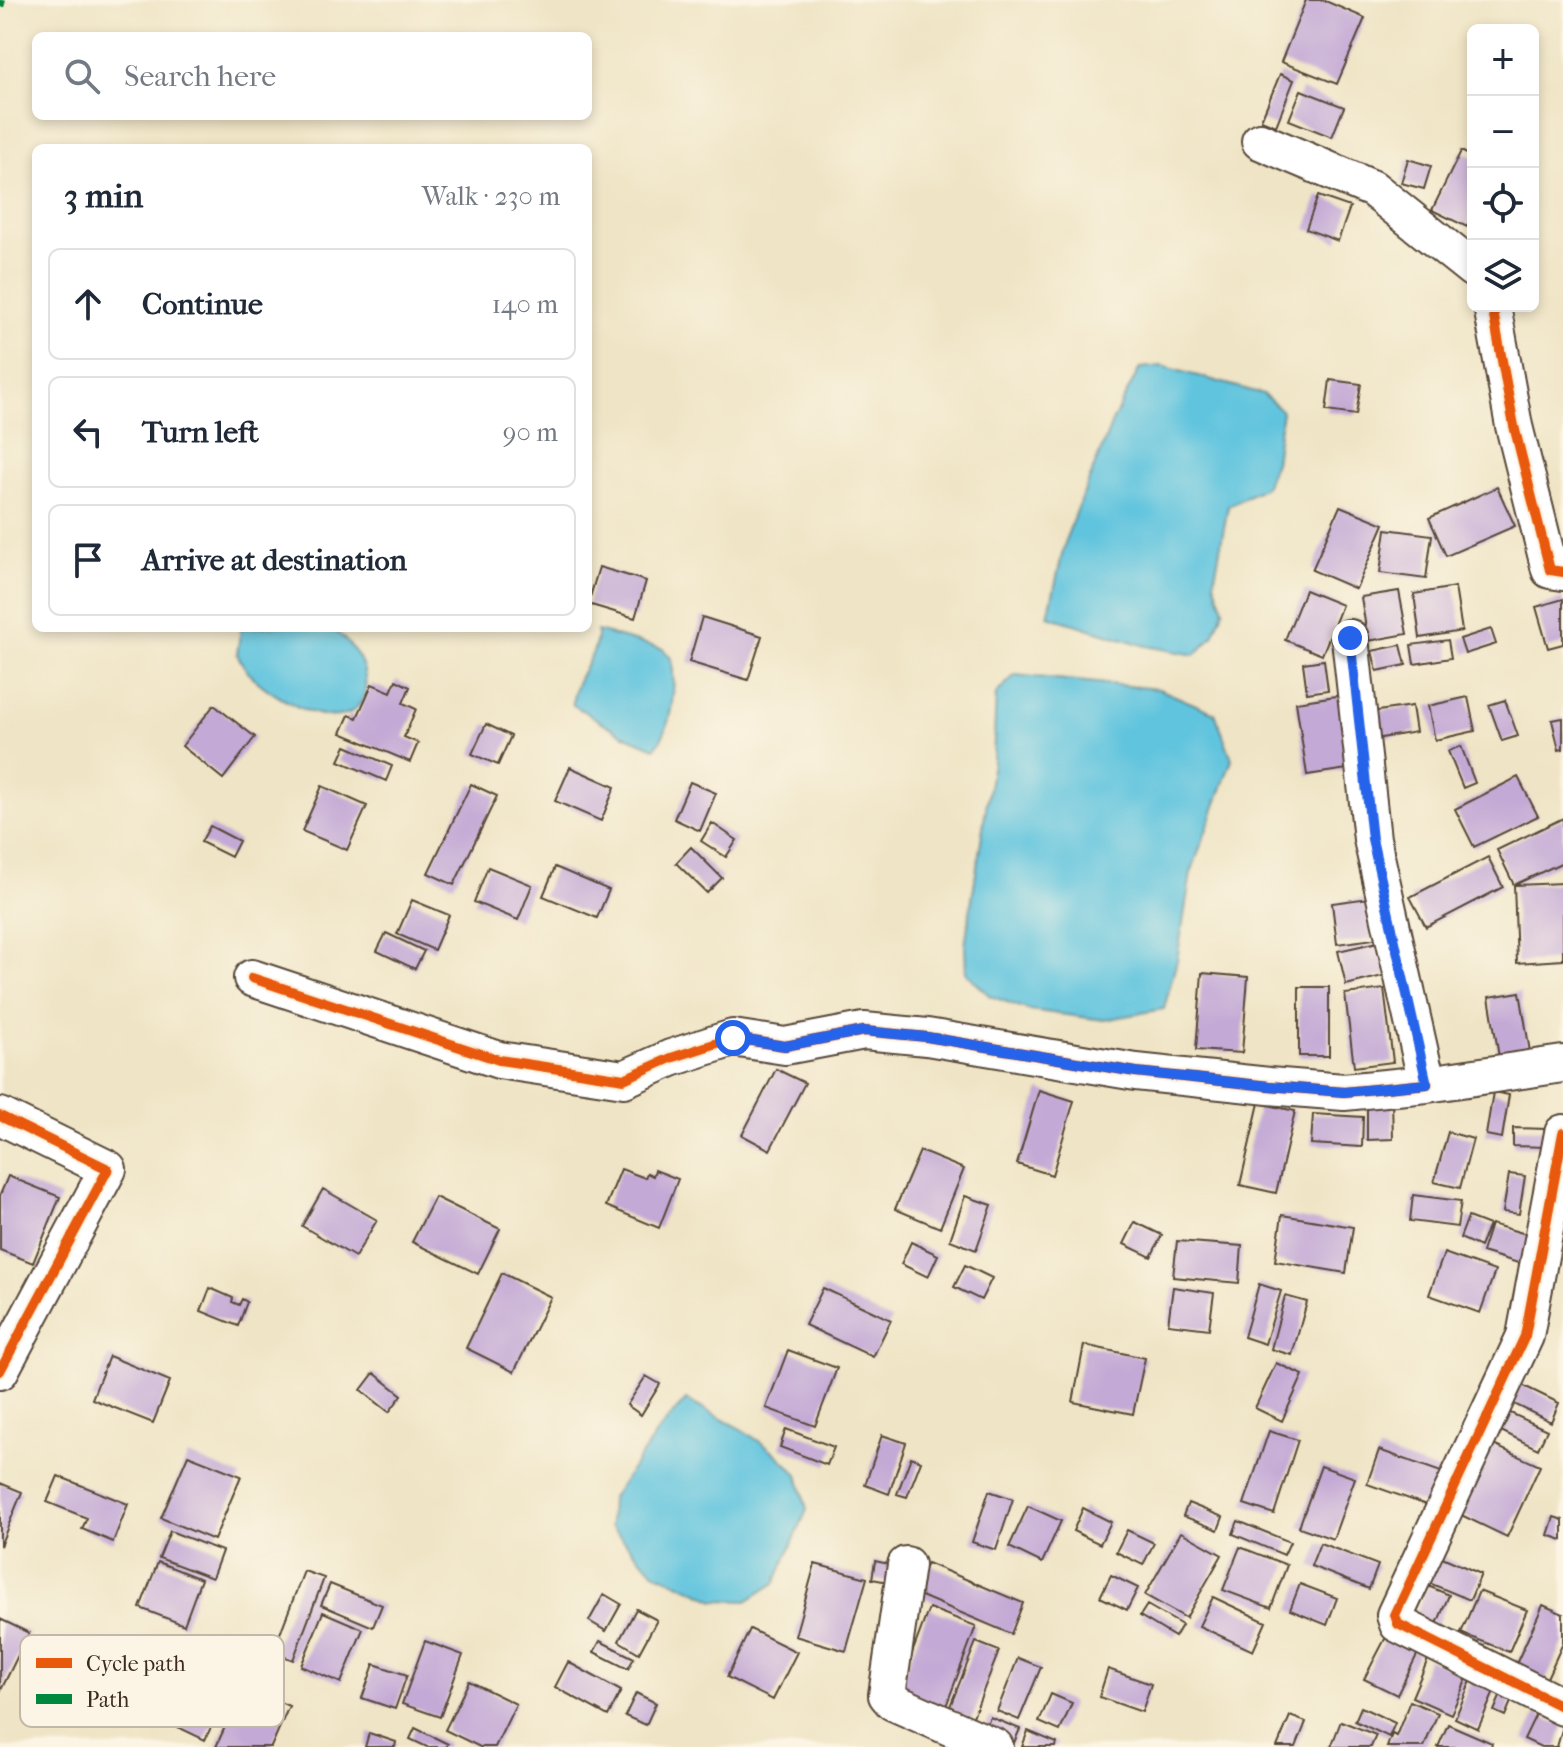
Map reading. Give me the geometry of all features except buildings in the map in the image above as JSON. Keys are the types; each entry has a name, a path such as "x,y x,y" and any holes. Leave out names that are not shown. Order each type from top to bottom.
{"street":[{"path":"1260,141 1373,189 1467,264"},
{"path":"1493,312 1514,426 1550,570 1563,572"},
{"path":"1350,638 1372,839 1427,1084"},
{"path":"252,978 499,1060 624,1079 671,1058 733,1038 785,1046 864,1031 927,1037 1136,1072 1344,1092 1427,1084 1563,1064"},
{"path":"0,1116 108,1169 13,1312 0,1371"},
{"path":"1563,1133 1525,1336 1395,1615 1398,1624 1563,1707"},
{"path":"906,1565 887,1695 893,1702 995,1747"}],"water":[{"path":"1162,366 1263,394 1282,411 1275,462 1265,487 1228,506 1214,582 1224,609 1213,636 1195,655 1146,646 1048,616 1066,538 1113,420 1140,368"},
{"path":"597,631 663,649 671,658 672,706 666,730 655,748 624,735 573,705 576,685 594,650"},
{"path":"240,632 337,632 360,661 364,670 365,690 357,707 350,713 339,716 317,714 279,697 259,682 237,654"},
{"path":"1015,675 1159,689 1215,713 1232,759 1191,873 1177,960 1164,1009 1104,1020 1029,1010 990,996 966,973 965,945 993,762 996,694"},
{"path":"686,1400 741,1429 772,1450 798,1474 807,1510 775,1583 747,1601 715,1600 654,1572 610,1526 611,1499 658,1431"}],"marked path":[{"path":"0,7 2,0"}],"cycle path":[{"path":"1493,312 1514,426 1550,570 1563,572"},
{"path":"252,978 499,1060 624,1079 671,1058 733,1038 785,1046 864,1031 927,1037 1136,1072 1269,1086 1344,1092 1427,1084"},
{"path":"0,1116 108,1169 0,1371"},
{"path":"1563,1133 1525,1336 1395,1615 1398,1624 1563,1707"}],"route":[{"path":"733,1038 785,1046 864,1031 927,1037 1136,1072 1269,1086 1344,1092 1427,1084 1372,839 1350,638"}]}
